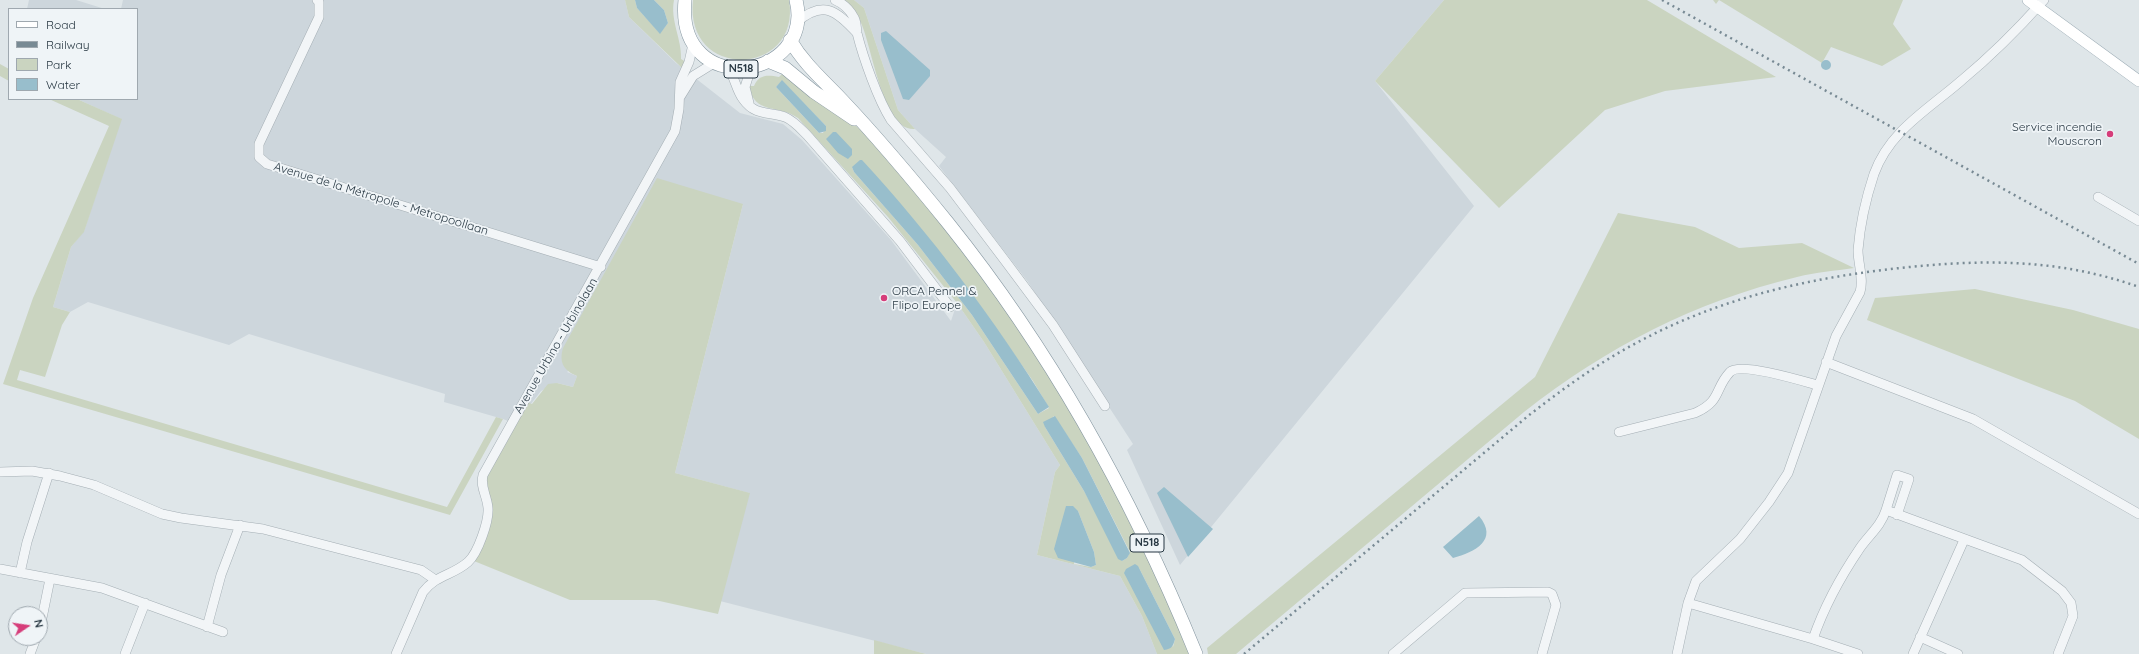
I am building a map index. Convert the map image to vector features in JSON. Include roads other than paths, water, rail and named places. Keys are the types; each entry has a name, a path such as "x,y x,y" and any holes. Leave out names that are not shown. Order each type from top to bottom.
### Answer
{"highway":[{"name":"N518","path":"684,0 683,14 686,30 693,44 702,55 714,63 728,68 751,68 768,61 782,52 790,40 797,22 796,0"},
{"name":"N518","path":"790,40 799,56 914,181 986,272 1049,364 1092,434 1130,506 1196,654"},
{"name":"N518","path":"768,61 785,68 834,107 865,126"}],"main road":[{"path":"2028,0 2041,4 2139,81"}],"street":[{"name":"Avenue de la Métropole - Metropoollaan","path":"317,0 319,2 318,17 258,144 259,157 267,164 601,267"},
{"path":"834,0 840,2 854,16 857,33 884,108 891,120 950,188 1006,262 1053,325 1105,406"},
{"path":"1677,654 1688,603 1696,581 1740,539 1769,502 1788,473 1826,362 1841,326 1860,292 1861,286 1858,254 1860,234 1868,193 1881,159 1903,128 1962,80 2041,4"},
{"path":"797,22 814,10 824,8 840,16 857,33"},
{"name":"Avenue Urbino - Urbinolaan","path":"434,579 455,571 475,554 488,512 482,490 483,475 601,267 675,131 680,98 680,82 689,62 693,44"},
{"name":"Avenue Urbino - Urbinolaan","path":"680,98 693,76 714,63"},
{"path":"728,68 743,100 756,110 767,115 784,117 795,123 807,135 900,241 950,307"},
{"path":"749,105 745,88 751,68"},
{"path":"2098,198 2139,221"},
{"path":"1826,362 1973,419 2139,514"},
{"path":"1619,432 1695,413 1706,408 1713,402 1730,372 1737,369 1776,373 1817,386"},
{"path":"0,472 32,471 49,473 94,485 162,514 180,518 240,525 270,531 421,570 434,579 423,592 396,654"},
{"path":"20,573 27,542 49,473"},
{"path":"1813,639 1822,612 1860,548 1880,523 1886,510 1897,475 1909,479 1897,514"},
{"path":"1886,510 1964,540 2022,560 2065,594 2072,606 2073,616 2058,654"},
{"path":"207,627 222,575 240,525"},
{"path":"1913,654 1964,540"},
{"path":"0,570 102,588 223,632"},
{"path":"44,606 50,579"},
{"path":"1393,654 1458,597 1472,592 1548,592 1552,594 1556,605 1542,654"},
{"path":"125,654 145,603"},
{"path":"1688,603 1813,639 1858,654"},
{"path":"1920,637 1958,654"}],"water":[{"path":"635,0 654,0 664,10 668,23 660,34 637,8"},
{"path":"886,31 930,70 930,76 909,100 903,99 881,40 881,33"},
{"path":"1824,60 1828,60 1830,61 1830,69 1824,70 1821,67 1821,63"},
{"path":"782,80 826,126 826,131 819,133 776,87"},
{"path":"833,132 836,132 852,149 852,155 848,159 838,153 826,139"},
{"path":"862,160 913,218 962,279 1007,342 1049,407 1038,414 972,315 918,245 854,172 852,167"},
{"path":"1055,416 1082,458 1130,553 1127,558 1122,561 1118,559 1084,491 1045,427 1043,422"},
{"path":"1164,487 1213,529 1188,557 1157,493"},
{"path":"1066,506 1073,506 1078,511 1094,552 1096,565 1091,567 1058,558 1054,549"},
{"path":"1479,516 1485,524 1486,532 1482,544 1469,552 1453,558 1443,547"},
{"path":"1135,564 1138,566 1175,639 1173,645 1169,649 1164,650 1124,573 1126,569"}],"railway":[{"path":"1662,0 2139,264"},
{"path":"1244,654 1528,416 1569,385 1627,348 1675,324 1708,310 1777,289 1812,281 1884,270 1949,264 2004,263 2058,267 2112,278 2139,287"}],"place":[{"name":"Service incendie Mouscron","path":"2110,134"},
{"name":"ORCA Pennel & Flipo Europe","path":"884,298"}]}
